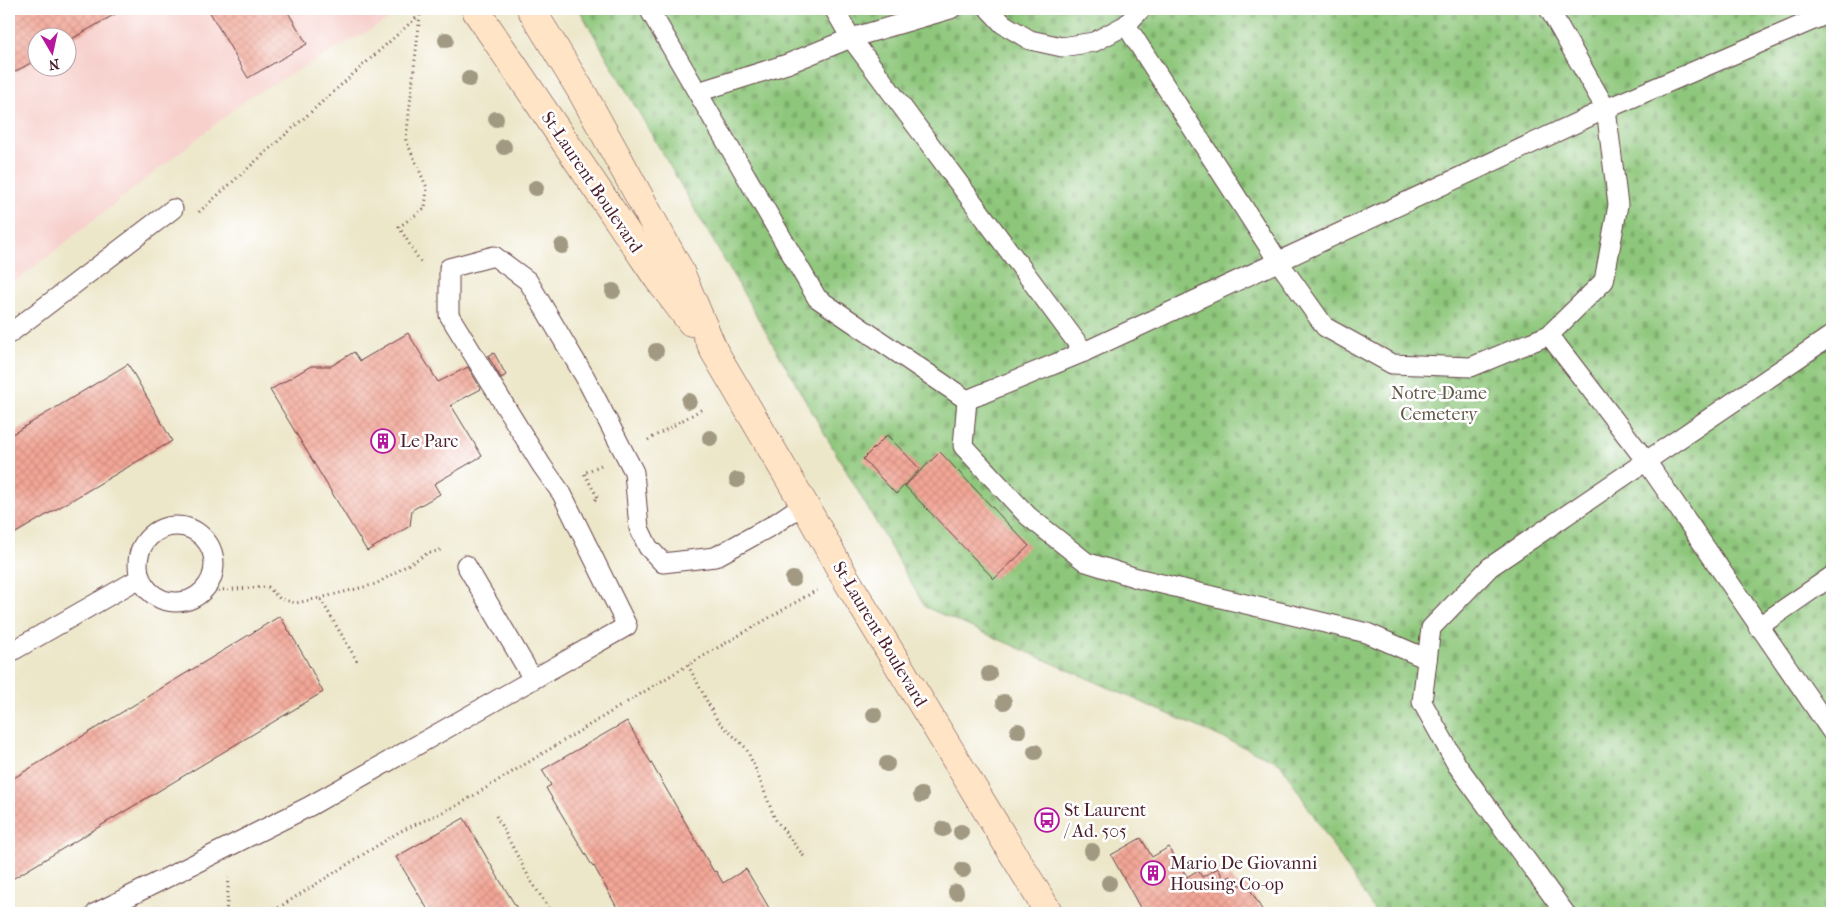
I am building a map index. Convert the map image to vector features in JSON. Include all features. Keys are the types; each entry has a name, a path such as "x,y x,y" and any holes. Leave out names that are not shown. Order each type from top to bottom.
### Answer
{"main road":[{"name":"St-Laurent Boulevard","path":"475,9 658,280 714,351"},
{"name":"St-Laurent Boulevard","path":"532,9 583,94 679,269 714,351 843,574 1050,913"}],"lane":[{"path":"649,9 817,298 967,400"},
{"path":"834,9 851,38 1084,352"},
{"path":"698,92 787,64 851,38 951,9"},
{"path":"989,9 1002,24 1030,40 1062,47 1094,42 1126,25 1141,9"},
{"path":"1126,25 1278,261 1325,327 1392,364 1471,368 1549,335 1604,280 1618,205 1606,109 1549,9"},
{"path":"967,400 1084,352 1606,109 1832,12"},
{"path":"9,334 173,209"},
{"path":"96,913 310,806 627,626 562,494 542,466 449,315 450,268 494,256 528,281 586,377 634,472 639,528 648,548 663,563 714,557 772,525 804,504"},
{"path":"1565,913 1457,765 1422,702 1432,628 1490,567 1832,334"},
{"path":"1549,335 1646,461 1758,627 1832,732"},
{"path":"967,400 963,446 1028,516 1086,562 1138,578 1367,633 1427,659"},
{"path":"183,526 200,534 209,544 214,556 214,569 210,581 203,591 193,599 181,602 168,602 151,593 140,578 137,566 138,553 144,542 153,532 164,527 183,526"},
{"path":"466,565 533,679"},
{"path":"1758,627 1832,576"},
{"path":"9,653 140,578"}],"path":[{"path":"173,209 195,216 426,9"},
{"path":"420,14 406,140 427,188 425,208 399,227 425,271 450,268"},
{"path":"203,591 268,587 280,599 296,603 376,584 426,554 450,548 466,565"},
{"path":"270,913 399,832 458,805 843,574"},
{"path":"320,598 357,661"},
{"path":"688,666 717,720 746,748 775,819 806,860"},
{"path":"496,816 531,880 552,913"},
{"path":"213,854 229,879 226,913"}],"shaded area":[{"path":"9,9 408,9 251,96 9,287"}],"green space":[{"name":"Notre-Dame Cemetery","path":"579,9 1832,9 1832,913 1376,913 1280,763 925,607"}],"building":[{"path":"9,9 124,9 78,35 78,28 28,28 28,65 9,75"},
{"path":"208,9 286,9 307,44 248,78"},
{"name":"Le Parc","path":"408,333 438,382 468,367 481,389 451,405 482,456 434,484 440,494 412,510 410,526 367,551 270,390 311,366 331,366 354,352 360,361"},
{"path":"494,353 506,375 501,378 488,356"},
{"path":"128,364 172,441 9,537 9,436"},
{"path":"887,435 920,469 896,494 863,459"},
{"path":"940,452 1029,546 994,579 905,486"},
{"path":"280,616 323,692 9,881 9,781"},
{"path":"627,721 714,872 716,871 723,883 746,869 772,913 620,913 594,866 546,788 551,785 542,770"},
{"path":"464,818 520,913 430,913 396,857"},
{"name":"Mario De Giovanni Housing Co-op","path":"1141,838 1152,857 1169,847 1187,877 1198,870 1202,877 1218,868 1224,880 1231,876 1235,884 1248,886 1264,913 1143,913 1111,855"}],"place":[{"name":"Le Parc","path":"383,441"},
{"name":"St Laurent / Ad. 505","path":"1047,820"},
{"name":"Mario De Giovanni Housing Co-op","path":"1153,873"}]}
